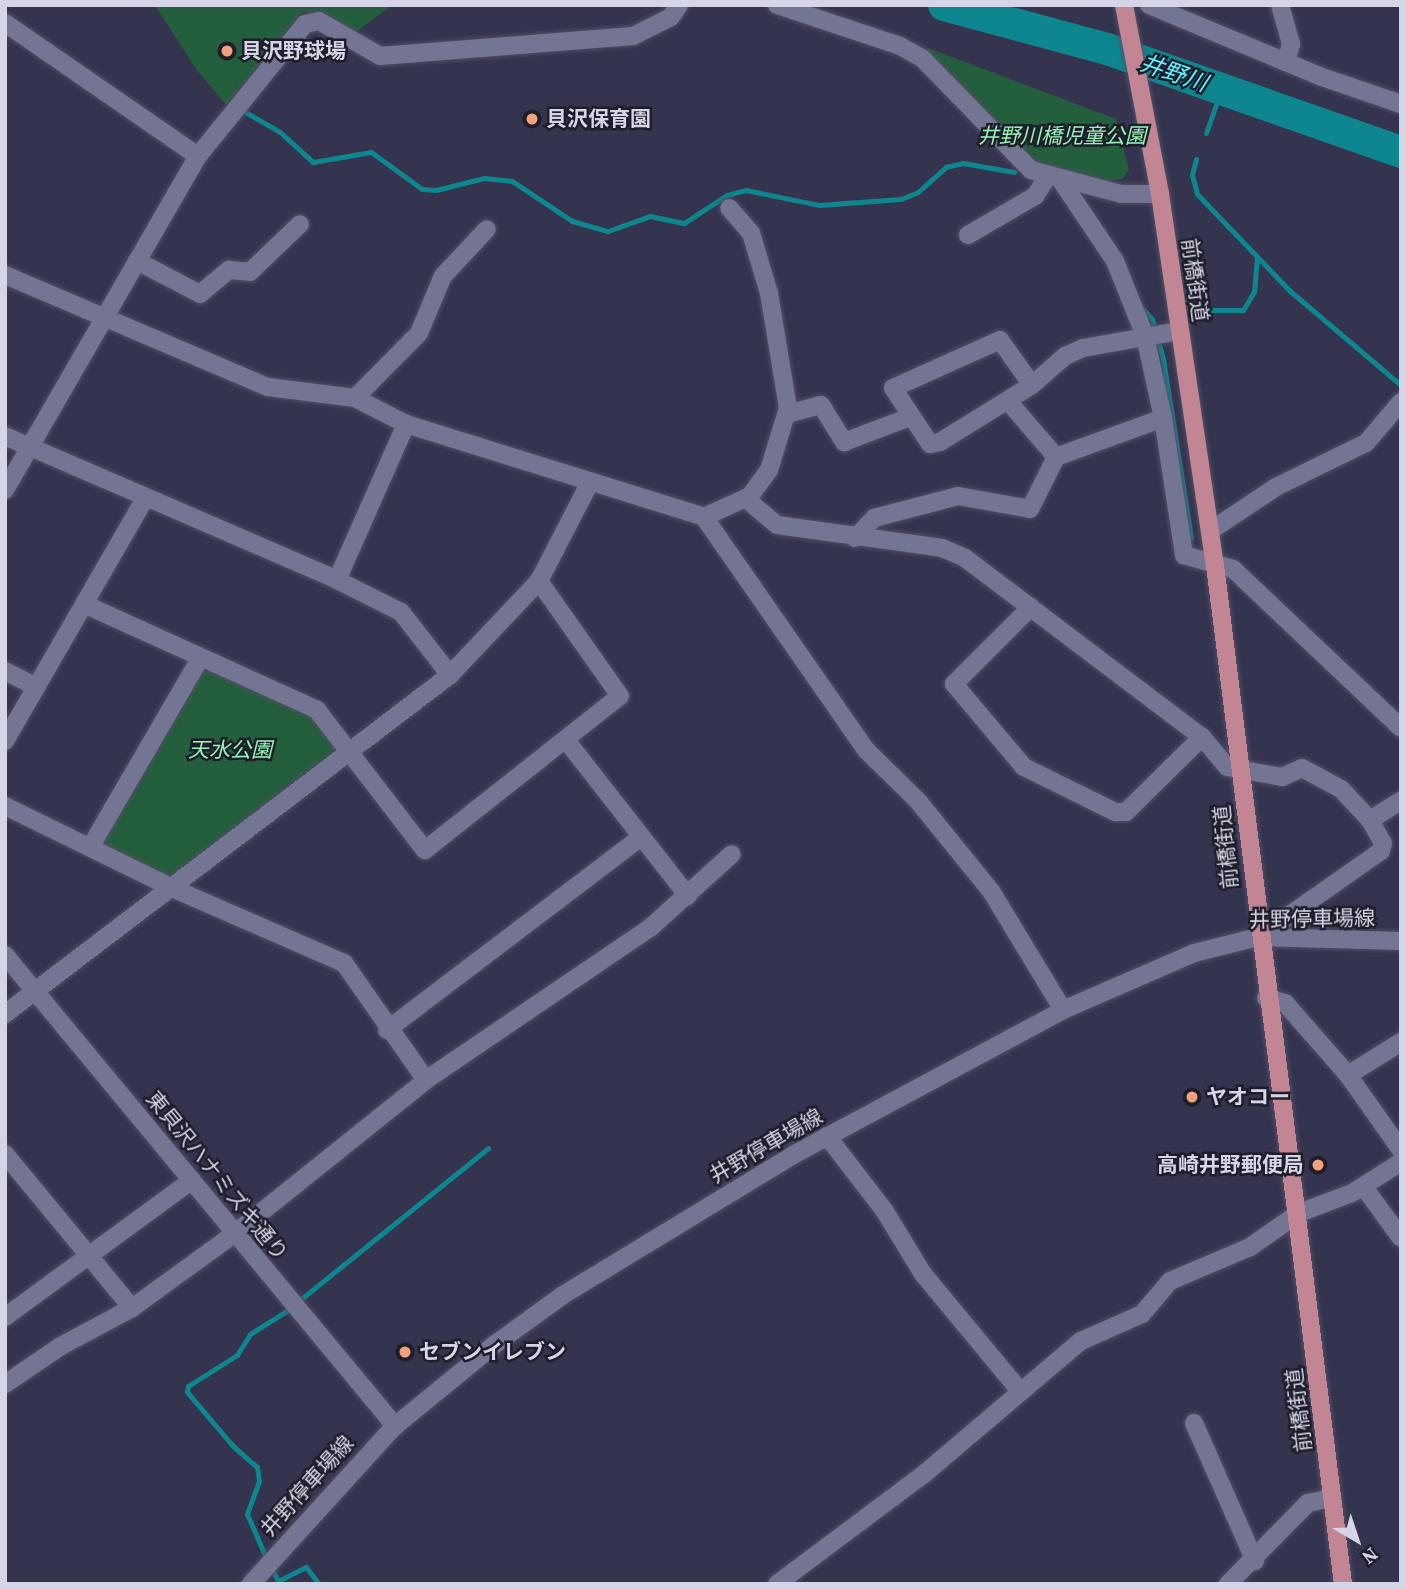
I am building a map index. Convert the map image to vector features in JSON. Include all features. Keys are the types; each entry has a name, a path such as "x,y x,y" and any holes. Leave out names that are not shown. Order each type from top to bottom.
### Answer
{"main road":[{"name":"前橋街道","path":"1125,8 1160,194 1215,565 1241,768 1258,937 1299,1213 1343,1584"}],"street":[{"path":"5,490 198,156 305,24 319,20 380,56 633,36 671,17 679,5"},
{"path":"777,5 900,46 922,58 1012,154 1054,178 1121,194 1160,194"},
{"path":"1149,5 1286,62 1401,104"},
{"path":"1280,5 1291,44 1286,62"},
{"path":"5,23 198,156"},
{"path":"968,235 1035,196 1054,178"},
{"path":"1054,178 1115,261 1145,336 1163,418 1184,555 1233,569 1401,727"},
{"path":"704,517 745,498 769,470 787,414 769,293 751,233 729,208"},
{"path":"137,261 200,294 229,270 250,272 300,225"},
{"path":"355,398 419,333 443,276 487,229"},
{"path":"5,275 105,317 203,363 268,387 355,398 406,424 704,517 866,750 918,801 990,891 1063,1010"},
{"path":"1032,385 1000,340 893,388 930,444 940,442 1007,401 1032,385 1051,366 1083,348 1179,331"},
{"path":"1007,401 1056,457"},
{"path":"1210,531 1276,487 1366,443 1401,402"},
{"path":"787,414 821,405 844,442 910,417"},
{"path":"855,538 874,518 958,496 1030,509 1056,457 1163,418"},
{"path":"337,580 406,424"},
{"path":"5,436 337,580 401,612 450,675"},
{"path":"5,1014 450,675 538,581 590,482"},
{"path":"745,498 777,525 855,538 942,548 965,558 1202,737 1227,767 1282,777 1302,768 1341,789 1370,820 1383,843 1381,850 1258,937"},
{"path":"5,741 145,499"},
{"path":"86,605 200,659 317,709 425,850 620,696 538,581"},
{"path":"1031,607 954,684 1024,767 1115,812 1126,812 1202,737"},
{"path":"91,846 200,659"},
{"path":"5,671 36,687"},
{"path":"566,740 688,896"},
{"path":"1370,820 1401,801"},
{"path":"5,806 170,887 344,962 355,973 387,1030 426,1080"},
{"path":"387,1030 641,837"},
{"path":"5,1384 61,1346 132,1308 234,1234 426,1080 590,972 688,896 732,854"},
{"name":"井野停車場線","path":"251,1584 395,1426 563,1295 827,1136 1063,1010 1195,953 1258,937 1401,940"},
{"name":"東貝沢ハナミズキ通り","path":"5,955 395,1426"},
{"path":"1266,998 1285,1003 1348,1075 1401,1150"},
{"path":"1348,1075 1401,1042"},
{"path":"827,1136 884,1210 923,1274 1021,1392"},
{"path":"6,1157 132,1308"},
{"path":"777,1584 870,1517 1081,1341 1142,1314 1170,1281 1250,1247 1299,1213 1363,1186 1401,1162"},
{"path":"5,1317 191,1180"},
{"path":"1363,1186 1401,1238"},
{"path":"1194,1423 1255,1561"},
{"path":"1228,1584 1255,1561 1308,1503 1332,1498"}],"green space":[{"name":"貝沢野球場","path":"155,5 392,5 356,32 303,11 226,105 196,69"},
{"name":"井野川橋児童公園","path":"928,48 1116,119 1129,170 1122,179 1105,181 1055,171 1027,158 927,53"},
{"name":"天水公園","path":"210,669 315,717 335,746 334,751 171,876 163,876 106,845 105,838 200,673"}],"waterway":[{"name":"井野川","path":"944,5 1107,49 1401,152"},
{"path":"1206,133 1222,88"},
{"path":"245,112 280,132 313,162 371,152 422,189 436,190 484,178 512,181 572,221 608,231 650,216 684,223 727,195 746,190 819,205 901,199 918,192 946,167 963,163 1014,172"},
{"path":"1196,159 1192,175 1197,194 1290,291 1401,385"},
{"path":"1201,310 1243,310 1254,292 1257,258"},
{"path":"1142,308 1152,319 1163,359 1191,538"},
{"path":"267,1560 247,1514 259,1481 257,1467 233,1446 187,1392 188,1386 237,1355 250,1334 285,1312 488,1148"},
{"path":"272,1569 278,1581 306,1567 319,1584"}],"place":[{"name":"貝沢野球場","path":"227,51"},
{"name":"貝沢保育園","path":"532,119"},
{"name":"ヤオコー","path":"1192,1097"},
{"name":"高崎井野郵便局","path":"1318,1165"},
{"name":"セブンイレブン","path":"405,1352"}]}
